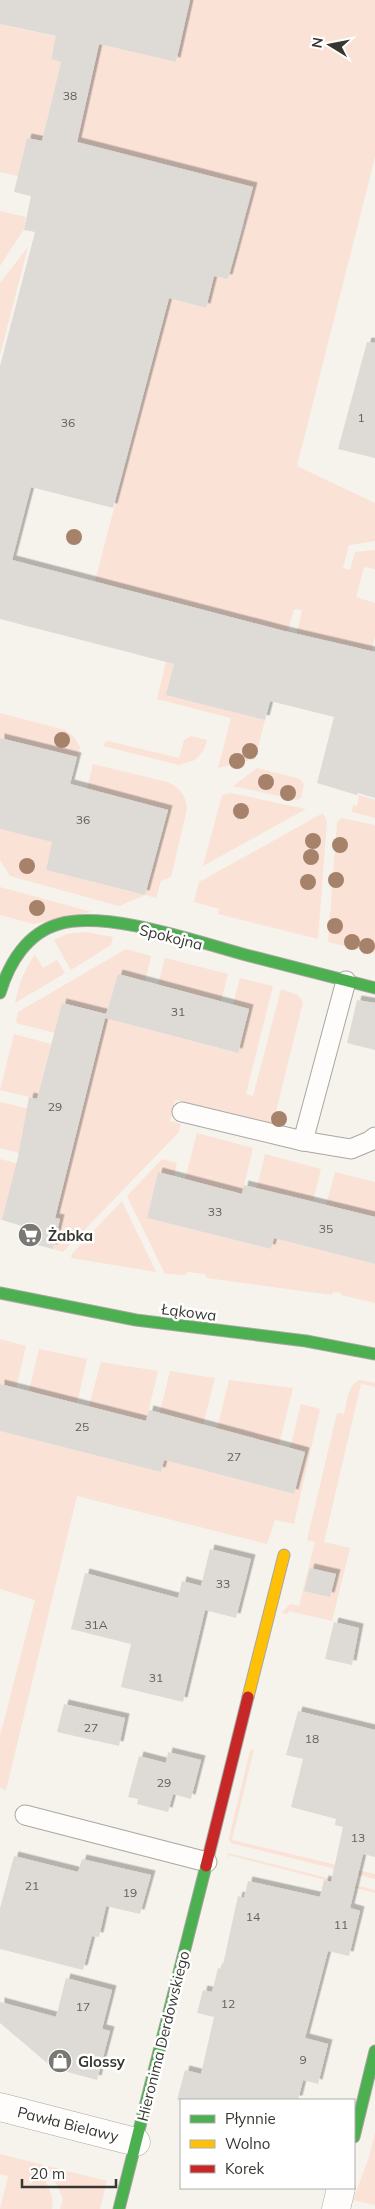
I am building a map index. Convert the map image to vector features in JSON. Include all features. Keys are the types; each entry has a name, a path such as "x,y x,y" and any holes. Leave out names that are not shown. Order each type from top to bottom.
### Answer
{"street":[{"name":"Spokojna","path":"0,993 4,977 14,956 29,941 59,924 75,920 124,925 375,988"},
{"name":"Łąkowa","path":"0,1293 136,1320 306,1341 375,1354"},
{"name":"Hieronima Derdowskiego","path":"119,2209 284,1556"},
{"path":"355,2133 375,2051"},
{"name":"Pawła Bielawy","path":"0,2107 136,2142"},
{"path":"336,2209 341,2189"}],"lane":[{"path":"303,1141 346,980"},
{"path":"182,1112 303,1141 351,1149 375,1137"},
{"path":"25,1815 207,1862"}],"shaded area":[{"path":"190,0 375,0 375,157 297,466 375,503 375,541 349,545 343,568 350,570 355,552 375,550 375,569 364,567 356,597 375,603 375,637 367,667 353,663 357,647 297,633 302,610 294,609 288,631 284,631 95,581 169,298 206,308 214,276 228,279 245,224 77,143 99,44 176,62"},
{"path":"0,24 66,39 53,48 51,59 61,62 42,141 27,138 18,176 0,172"},
{"path":"0,211 26,217 24,229 0,266"},
{"path":"28,247 0,355 0,283"},
{"path":"166,662 174,664 167,695 265,720 255,759 218,768 231,718 157,699"},
{"path":"0,713 65,730 73,736 80,747 77,757 0,738"},
{"path":"191,736 207,740 204,750 195,760 179,765 103,746 108,741 179,758 184,740"},
{"path":"93,764 167,782 179,789 184,796 187,809 171,877 161,881 156,898 145,895 168,810 87,789"},
{"path":"257,768 300,779 304,784 301,798 297,800 233,786"},
{"path":"231,793 306,809 203,866 222,795"},
{"path":"359,795 375,800 375,818 352,812 353,805 357,806"},
{"path":"323,813 327,821 318,939 218,914 219,909 194,902 199,882"},
{"path":"342,818 375,825 375,953 328,942 337,822"},
{"path":"0,829 53,842 46,870 145,895 119,906 10,876 0,860"},
{"path":"0,887 92,912 34,924 0,915"},
{"path":"86,932 113,937 111,945 71,970 54,940 67,934"},
{"path":"126,949 151,956 145,981 118,974 106,1014 62,1003 55,1033 16,1023 18,1012"},
{"path":"35,955 43,968 57,960 65,973 15,1003 22,978"},
{"path":"165,958 228,974 221,1001 158,985"},
{"path":"240,978 273,986 246,1094 253,1096 281,989 298,995 303,1002 275,1116 287,1118 279,1123 272,1123 175,1100 170,1121 181,1124 179,1132 63,1252 53,1249 60,1219 55,1218 105,1018 237,1053 249,1009 233,1004"},
{"path":"14,1034 51,1044 37,1099 0,1090"},
{"path":"0,1102 34,1110 23,1154 0,1148"},
{"path":"197,1133 253,1148 242,1194 185,1179"},
{"path":"265,1154 321,1169 313,1201 286,1194 283,1203 255,1196"},
{"path":"0,1159 20,1164 2,1220 0,1220"},
{"path":"162,1159 177,1163 174,1176 158,1173 147,1218 271,1249 274,1238 375,1264 375,1303 341,1295 341,1293 333,1292 332,1295 207,1278 205,1274 187,1272 185,1275 165,1274 127,1196"},
{"path":"335,1172 375,1182 375,1217 326,1205"},
{"path":"122,1201 156,1272 71,1258 72,1254"},
{"path":"0,1339 26,1346 16,1388 0,1384"},
{"path":"39,1349 87,1359 77,1403 29,1391"},
{"path":"101,1362 158,1371 146,1421 89,1406"},
{"path":"170,1371 215,1378 203,1425 157,1424"},
{"path":"229,1380 293,1388 279,1445 217,1429"},
{"path":"360,1380 375,1383 375,1387 361,1384 324,1542 350,1548 332,1621 289,1611 288,1614 282,1613 290,1604 299,1606 315,1542 307,1540 337,1413 344,1414 350,1389"},
{"path":"301,1404 320,1409 294,1524 275,1520 267,1544 77,1496 6,1790 0,1788 0,1736 35,1600 0,1589 0,1431 161,1472 164,1460 294,1494 290,1448"},
{"path":"254,1749 232,1840 375,1874 375,1879 231,1843 229,1838 250,1751"},
{"path":"228,1853 375,1890 375,1893 229,1855 227,1860"},
{"path":"375,2132 375,2205 353,2200 369,2157"},
{"path":"0,2154 44,2165 44,2176 52,2197 52,2209 0,2209 8,2176 0,2174"},
{"path":"48,2166 107,2181 100,2209 60,2209 63,2199"}],"building":[{"path":"0,0 190,0 176,62 99,44 77,142 253,187 228,279 214,276 206,308 169,298 113,508 31,487 12,560 284,631 375,652 375,798 358,793 357,795 317,783 334,717 270,701 265,720 166,695 174,664 0,619 0,366 35,232 24,230 31,196 14,192 27,138 42,141 61,62 51,59 56,36 0,24"},
{"path":"367,342 375,343 375,458 338,449"},
{"path":"0,738 77,757 70,784 168,810 145,895 46,870 52,842 0,829"},
{"path":"118,974 249,1009 238,1053 105,1018"},
{"path":"357,1000 375,1003 375,1050 347,1043"},
{"path":"62,1003 106,1014 55,1218 60,1219 53,1249 18,1240 22,1226 2,1220 18,1157 29,1097 37,1099"},
{"path":"158,1172 242,1194 244,1185 375,1217 375,1264 274,1238 271,1249 147,1218"},
{"path":"0,1384 146,1421 149,1410 305,1452 294,1494 164,1460 161,1472 0,1431"},
{"path":"210,1549 251,1559 236,1618 205,1610 183,1702 121,1687 131,1644 71,1629 85,1573 178,1598 182,1581 201,1586"},
{"path":"310,1568 336,1574 330,1597 304,1591"},
{"path":"334,1622 359,1628 352,1665 325,1659"},
{"path":"64,1704 125,1718 119,1746 57,1732"},
{"path":"298,1711 375,1730 375,1857 363,1854 350,1908 360,1911 349,1956 328,1951 305,2038 328,2044 318,2084 303,2080 298,2099 177,2100 185,2070 201,2074 214,2017 197,2013 203,1990 212,1992 218,1968 222,1969 238,1896 244,1898 248,1881 320,1897 324,1880 331,1882 343,1827 335,1825 336,1819 291,1807 303,1759 286,1755"},
{"path":"168,1752 201,1760 191,1799 173,1794 168,1812 137,1804 138,1799 128,1797 139,1756 166,1763"},
{"path":"14,1856 78,1872 82,1859 151,1875 140,1914 106,1906 99,1937 92,1936 83,1970 0,1949 0,1908"},
{"path":"66,1978 112,1990 102,2029 110,2031 97,2080 53,2068 0,2023 0,2002 56,2017"}],"traffic: fast":[{"path":"0,993 14,960 29,942 48,928 79,921 102,921 152,929 375,988"},
{"path":"0,1293 136,1320 306,1341 375,1354"},
{"path":"119,2209 206,1866"},
{"path":"355,2133 375,2051"}],"traffic: slow":[{"path":"248,1697 284,1555"}],"traffic: jam":[{"path":"206,1866 248,1697"}],"place":[{"name":"Żabka","path":"30,1235"},
{"name":"Glossy","path":"60,2061"}]}
